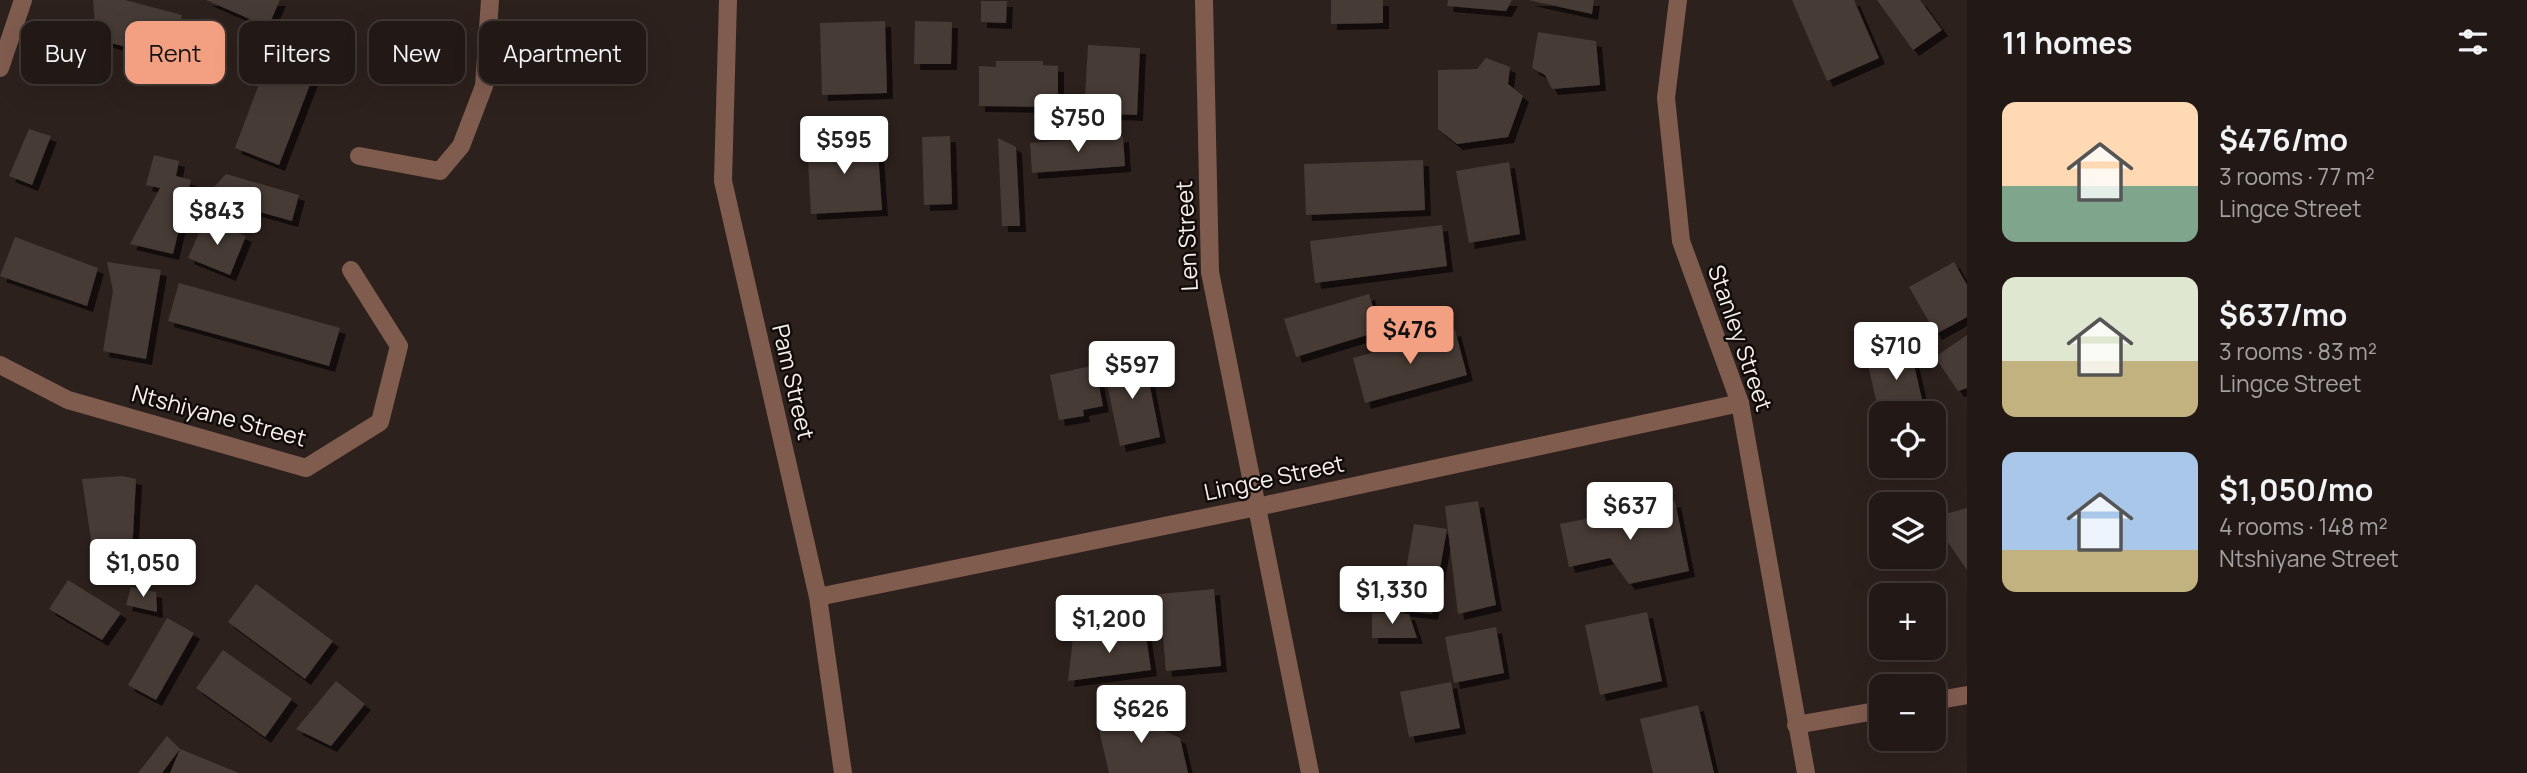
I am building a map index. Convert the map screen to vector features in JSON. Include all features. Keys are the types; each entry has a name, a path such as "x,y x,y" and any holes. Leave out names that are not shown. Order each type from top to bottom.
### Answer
{"street":[{"path":"0,68 23,0"},
{"path":"359,156 440,171 461,146 484,86 489,0"},
{"name":"Pam Street","path":"728,0 723,181 818,597 843,773"},
{"name":"Len Street","path":"1204,0 1210,272 1310,773"},
{"name":"Stanley Street","path":"1678,0 1666,98 1681,241 1740,403 1806,773"},
{"name":"Ntshiyane Street","path":"0,365 68,400 306,468 380,422 399,346 351,270"},
{"name":"Lingce Street","path":"818,597 1257,507 1740,403"},
{"path":"1946,699 1967,695"},
{"path":"1796,725 1869,712"}],"building":[{"path":"93,0 125,0 182,15 180,21 125,21 125,47 111,43 111,21 95,21"},
{"path":"206,0 280,0 271,21 254,21"},
{"path":"1331,0 1383,0 1383,23 1331,24"},
{"path":"1448,0 1512,0 1506,11 1447,6"},
{"path":"1528,0 1594,0 1592,14"},
{"path":"1792,0 1854,0 1879,58 1827,81"},
{"path":"1877,0 1920,0 1942,30 1913,50"},
{"path":"981,1 1007,1 1006,23 981,22"},
{"path":"885,21 887,93 822,95 820,23"},
{"path":"915,21 952,22 951,64 914,64"},
{"path":"1538,32 1596,41 1600,85 1552,89 1545,75 1532,68"},
{"path":"1088,45 1140,48 1137,115 1092,113 1085,97"},
{"path":"1486,58 1510,67 1508,84 1523,96 1508,137 1457,144 1438,129 1438,70 1477,69"},
{"path":"996,61 1043,61 1043,65 1058,66 1058,107 979,106 979,66 996,67"},
{"path":"259,84 310,84 279,165 235,148"},
{"path":"29,129 51,136 32,185 9,176"},
{"path":"950,136 952,204 924,205 922,137"},
{"path":"1123,136 1125,166 1032,173 1030,143"},
{"path":"877,137 882,210 811,214 807,141"},
{"path":"998,138 1016,147 1020,226 1002,226"},
{"path":"154,155 179,161 176,176 191,180 173,254 130,244 160,188 146,185"},
{"path":"1423,160 1425,210 1306,215 1304,164"},
{"path":"1509,162 1520,234 1469,243 1456,171"},
{"path":"226,174 299,195 292,221 205,197"},
{"path":"205,219 246,236 230,275 188,258"},
{"path":"1442,225 1447,266 1315,283 1310,241"},
{"path":"15,237 98,268 87,306 0,276"},
{"path":"107,262 161,270 146,359 103,351 113,291"},
{"path":"1954,262 1967,285 1967,317 1936,334 1909,287"},
{"path":"179,283 340,328 329,366 168,321"},
{"path":"1369,294 1380,331 1296,357 1284,319"},
{"path":"1455,330 1467,375 1365,403 1353,358"},
{"path":"1967,335 1967,388 1958,391 1935,357"},
{"path":"1910,347 1922,401 1876,401 1866,356"},
{"path":"1144,356 1160,437 1120,446 1103,365"},
{"path":"1095,365 1103,406 1083,410 1084,416 1059,420 1050,375"},
{"path":"122,476 136,479 132,554 94,560 82,479"},
{"path":"1478,501 1496,605 1458,614 1445,506"},
{"path":"1675,501 1689,571 1629,584 1610,558 1569,567 1560,524"},
{"path":"1967,508 1967,570 1946,539 1946,514"},
{"path":"1414,524 1447,529 1432,614 1399,610"},
{"path":"68,580 121,613 102,640 49,609"},
{"path":"256,584 333,641 305,679 228,622"},
{"path":"131,587 156,592 157,612 126,605"},
{"path":"1214,589 1221,666 1166,671 1159,594"},
{"path":"1647,612 1662,681 1600,695 1585,625"},
{"path":"1372,613 1409,614 1417,638 1372,638"},
{"path":"167,618 194,633 156,700 128,685"},
{"path":"1496,627 1504,673 1454,683 1445,637"},
{"path":"1145,629 1151,670 1068,681 1073,638"},
{"path":"223,650 292,699 265,737 196,688"},
{"path":"336,681 365,704 331,746 296,729"},
{"path":"1451,682 1460,728 1409,737 1400,692"},
{"path":"1698,705 1714,773 1653,773 1640,719"},
{"path":"1157,707 1163,730 1180,738 1188,773 1109,773 1097,721"},
{"path":"167,736 180,749 162,773 138,773"},
{"path":"180,749 239,773 170,773"}]}
